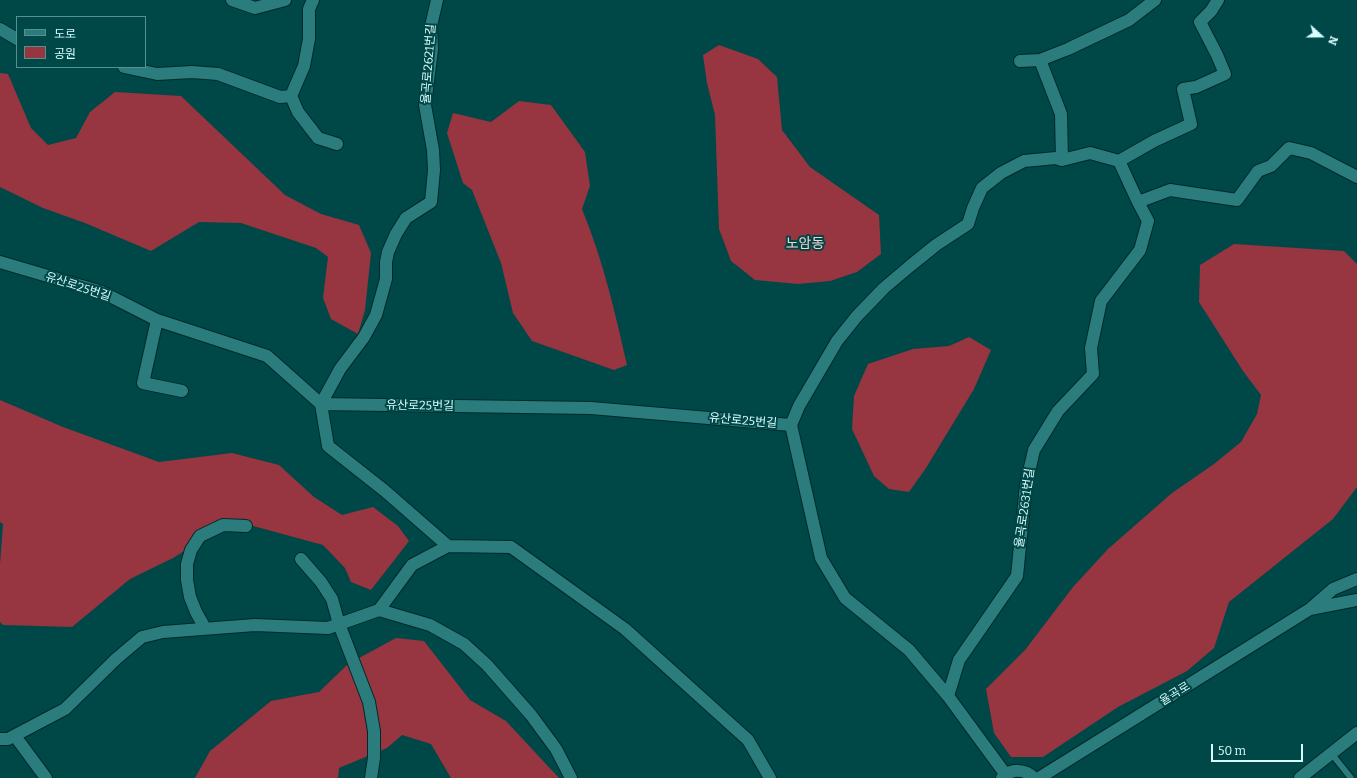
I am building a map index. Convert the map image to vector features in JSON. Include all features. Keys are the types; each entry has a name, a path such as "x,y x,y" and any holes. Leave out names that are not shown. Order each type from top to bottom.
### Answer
{"street":[{"path":"232,0 255,8 285,0"},
{"path":"313,0 309,9 309,39 304,66 291,96 298,112 318,138 337,144"},
{"name":"율곡로2621번길","path":"320,404 340,369 364,337 376,315 386,279 386,262 388,252 396,234 406,218 431,202 434,170 425,105 432,49 431,26 437,0"},
{"path":"1020,61 1040,60 1068,49 1129,20 1155,0"},
{"path":"1040,60 1061,114 1062,160 1090,153 1119,161 1154,141 1191,124 1183,89 1196,87 1225,74 1200,22 1211,11 1218,0"},
{"path":"0,29 16,38"},
{"path":"129,68 157,74 192,72 218,74 280,97 291,96"},
{"path":"1138,202 1170,190 1237,200 1258,172 1271,166 1289,148 1311,153 1357,177"},
{"name":"유산로25번길","path":"0,262 102,292 157,320 267,356 320,404 591,408 791,425 799,406 837,341 857,316 884,288 936,244 968,224 982,188 1002,173 1024,162 1056,158 1062,160"},
{"name":"율곡로2631번길","path":"948,696 959,660 1017,576 1026,485 1034,451 1058,411 1093,374 1091,348 1101,301 1140,250 1148,221 1119,161"},
{"path":"157,320 143,383 182,391"},
{"path":"320,404 328,446 385,491 448,546"},
{"path":"791,425 821,558 845,598 909,650 948,696 1004,776 1010,772 1018,770 1025,771 1034,778"},
{"path":"206,628 196,612 190,597 187,580 187,564 191,550 200,536 223,525 246,526"},
{"path":"0,739 8,739 15,736 65,709 116,659 142,637 163,632 255,625 328,628 379,610 412,565 448,546 511,547 625,629 748,740 770,778"},
{"path":"301,559 321,582 332,599 339,624 369,702 374,731 374,758 371,778"},
{"path":"1310,609 1333,590 1357,579"},
{"path":"1310,609 1357,600"},
{"name":"율곡로","path":"1039,778 1310,609"},
{"path":"379,610 430,625 464,644 487,665 531,715 556,749 571,778"},
{"path":"1300,778 1357,733"},
{"path":"15,736 46,778"}],"lane":[{"path":"1331,753 1351,778"}],"green space":[{"path":"719,45 758,59 777,77 782,130 810,167 879,215 881,254 857,272 830,281 798,284 755,280 731,261 719,229 715,115 707,83 703,55"},
{"path":"0,73 8,74 31,128 48,145 76,138 90,112 115,92 181,96 285,195 321,214 359,225 371,253 365,310 358,334 331,319 323,298 328,257 316,248 241,223 199,222 151,251 85,223 43,208 0,187"},
{"path":"519,101 551,105 585,152 590,186 582,209 602,267 627,365 614,370 532,341 513,313 501,263 472,190 463,183 447,133 453,113 491,122"},
{"path":"1234,244 1344,251 1357,264 1357,487 1333,519 1229,602 1214,648 1187,671 1118,707 1043,757 1011,757 994,733 986,689 1025,650 1073,587 1108,549 1172,493 1214,464 1241,442 1257,414 1261,395 1243,371 1199,302 1200,265"},
{"path":"969,337 991,350 974,389 926,468 909,492 889,489 874,476 852,429 854,396 868,364 913,349 949,346"},
{"path":"0,400 63,427 159,462 232,453 279,465 314,497 342,515 373,507 398,526 409,541 371,590 351,582 345,568 323,545 246,524 218,530 173,558 130,579 72,627 3,625 0,622 0,564 3,524 0,522"},
{"path":"396,638 424,641 470,700 506,721 559,778 451,778 431,744 402,735 387,748 339,768 338,778 195,778 210,751 271,701 319,692 348,664"}],"district":[{"name":"노암동","path":"805,244"}]}
